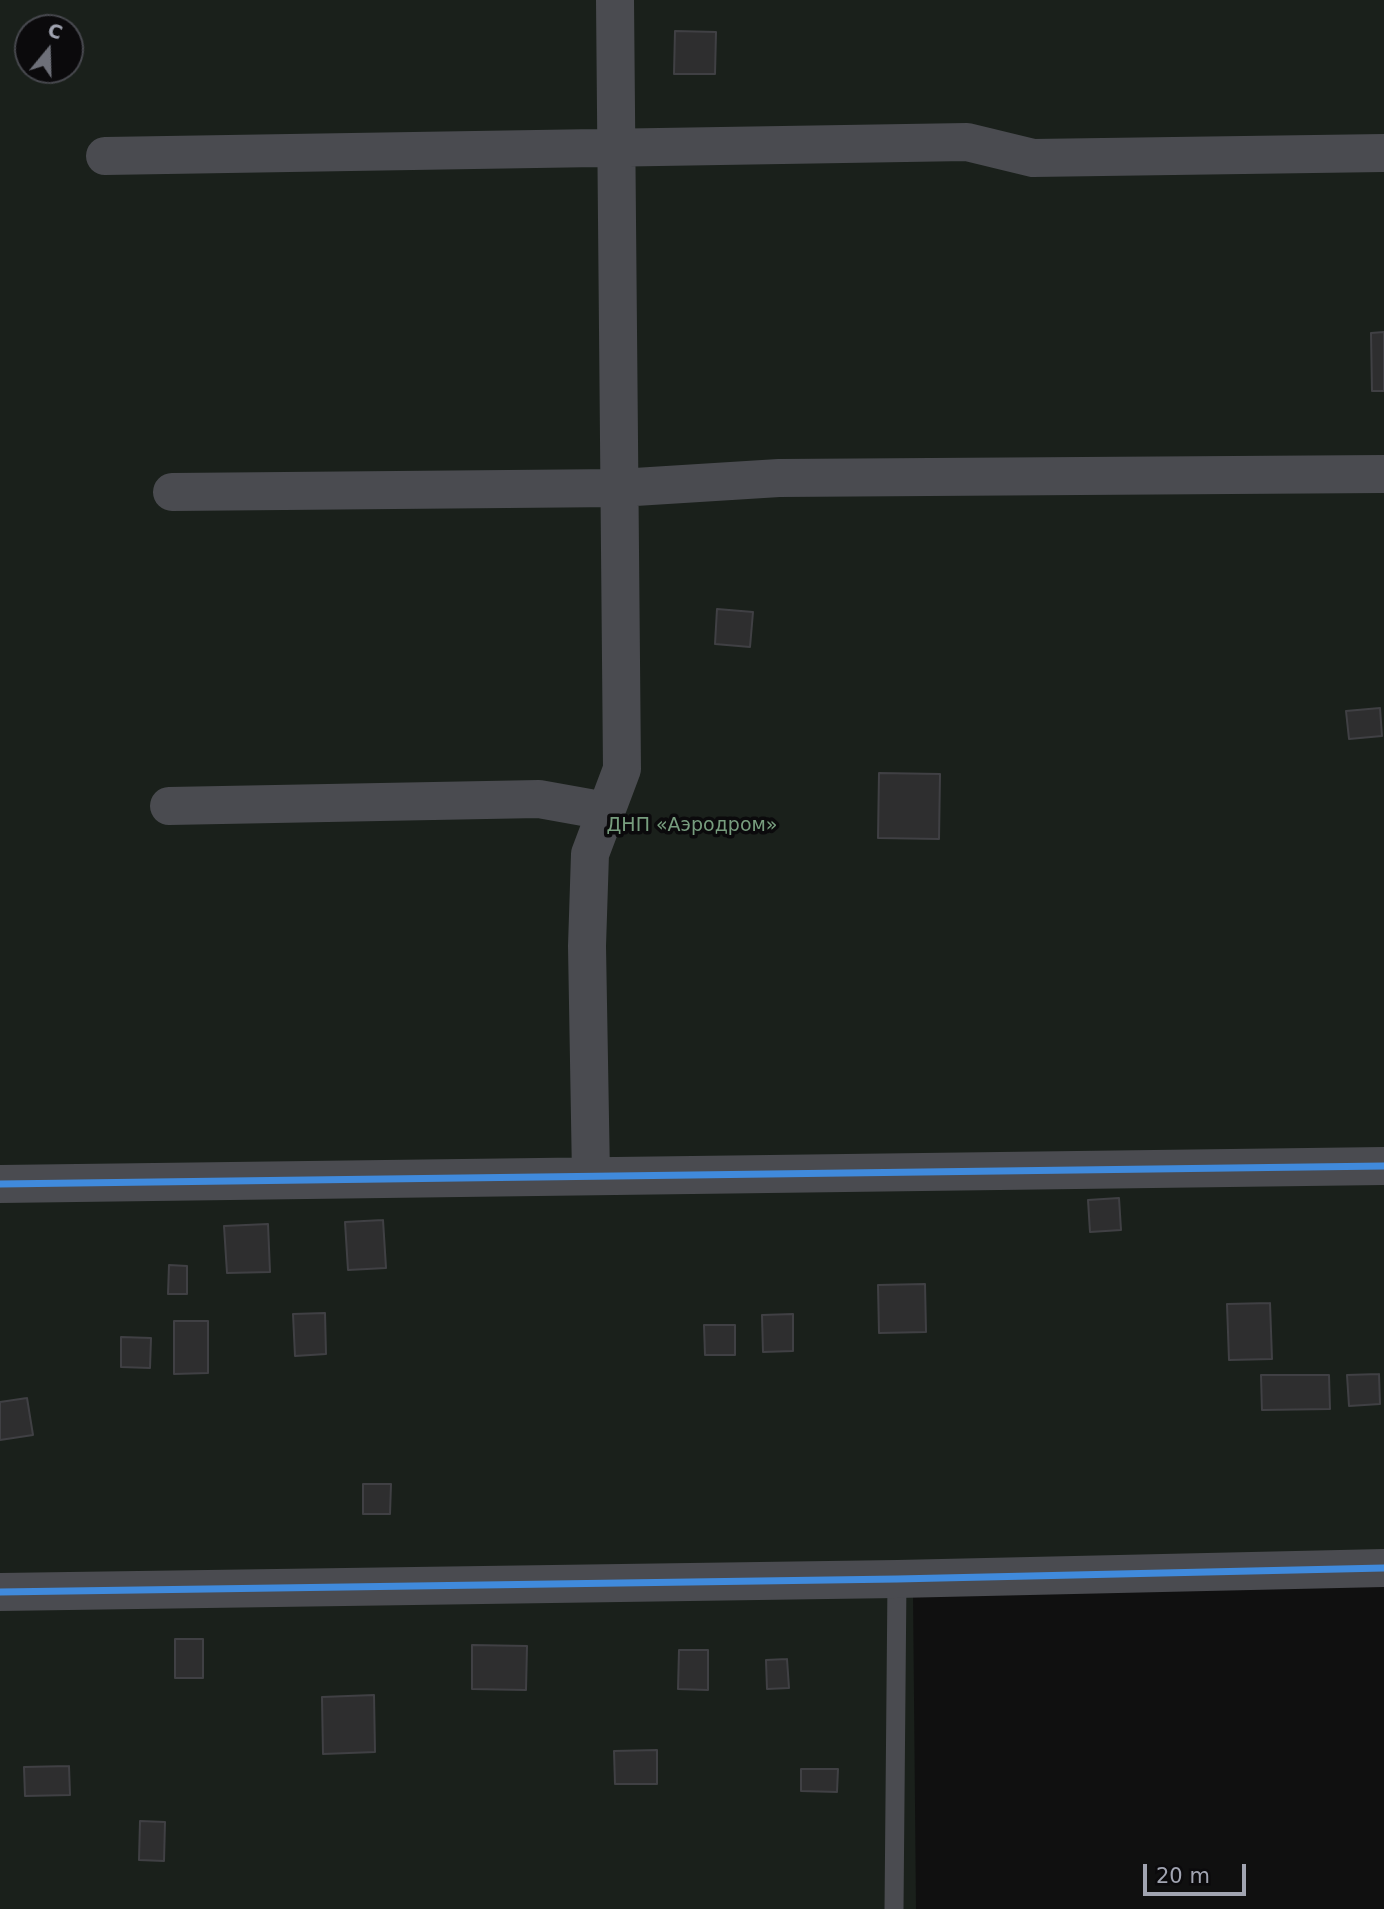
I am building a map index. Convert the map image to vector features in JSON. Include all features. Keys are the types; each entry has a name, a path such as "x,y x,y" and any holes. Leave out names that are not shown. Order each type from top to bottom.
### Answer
{"street":[{"path":"591,1176 587,946 590,854 622,769 615,0"},
{"path":"105,156 967,142 1033,158 1384,153"},
{"path":"172,492 620,488 779,478 1384,474"},
{"path":"169,806 539,799 606,811"},
{"path":"0,1184 1384,1166"},
{"path":"0,1592 897,1579 1384,1568"}],"lane":[{"path":"894,1909 897,1579"}],"green space":[{"name":"ДНП «Аэродром»","path":"0,0 1384,0 1384,1581 913,1592 916,1909 0,1909"}],"building":[{"path":"675,31 716,32 715,74 674,74"},
{"path":"1384,332 1384,391 1372,391 1371,333"},
{"path":"717,609 753,612 750,647 715,644"},
{"path":"1380,708 1382,736 1349,739 1346,711"},
{"path":"879,773 940,774 939,839 878,838"},
{"path":"1119,1198 1121,1230 1090,1232 1088,1200"},
{"path":"383,1220 386,1268 348,1270 345,1222"},
{"path":"268,1224 270,1272 227,1273 224,1226"},
{"path":"169,1265 187,1266 187,1294 168,1294"},
{"path":"925,1284 926,1332 879,1333 878,1285"},
{"path":"1270,1303 1272,1359 1229,1360 1227,1304"},
{"path":"325,1313 326,1354 295,1356 293,1314"},
{"path":"793,1314 793,1351 763,1352 762,1315"},
{"path":"174,1321 208,1321 208,1373 174,1374"},
{"path":"704,1325 735,1325 735,1355 705,1355"},
{"path":"121,1337 151,1338 150,1368 121,1367"},
{"path":"1379,1374 1380,1404 1349,1406 1347,1375"},
{"path":"1261,1375 1329,1375 1330,1409 1262,1410"},
{"path":"27,1398 33,1435 0,1440 0,1402"},
{"path":"363,1484 391,1484 390,1514 363,1514"},
{"path":"175,1639 203,1639 203,1678 175,1678"},
{"path":"472,1645 527,1646 526,1690 472,1689"},
{"path":"679,1650 708,1650 708,1690 678,1689"},
{"path":"787,1659 789,1688 767,1689 766,1660"},
{"path":"374,1695 375,1752 323,1754 322,1697"},
{"path":"657,1750 657,1784 615,1784 614,1751"},
{"path":"69,1766 70,1795 25,1796 24,1767"},
{"path":"801,1769 838,1769 837,1792 801,1791"},
{"path":"140,1821 165,1822 164,1861 139,1860"}],"cycle path":[{"path":"0,1184 1384,1166"},
{"path":"0,1592 897,1579 1384,1568"}]}
